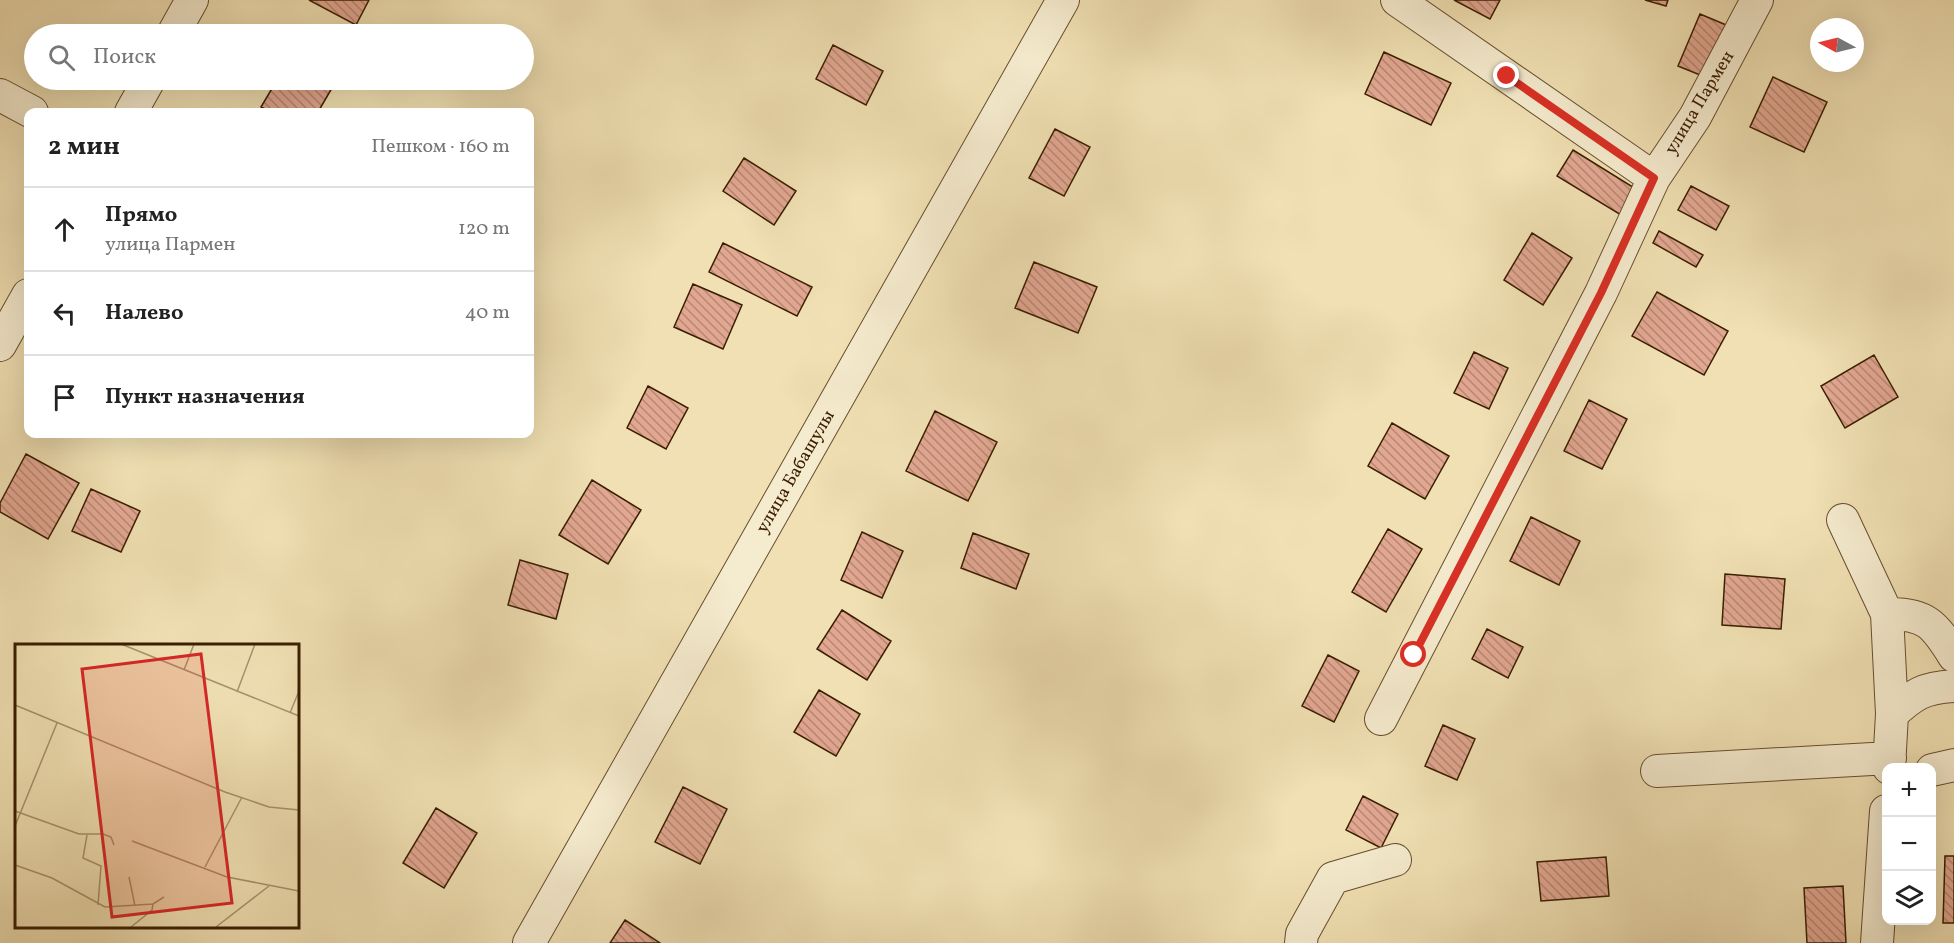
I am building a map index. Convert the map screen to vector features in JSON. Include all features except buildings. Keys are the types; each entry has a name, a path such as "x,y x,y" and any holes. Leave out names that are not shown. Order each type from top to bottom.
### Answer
{"street":[{"path":"179,24 192,0"},
{"name":"улица Бабашулы","path":"529,943 1063,0"},
{"path":"1397,0 1654,178"},
{"name":"улица Пармен","path":"1381,719 1601,293 1654,178 1695,117 1757,0"},
{"path":"133,108 143,90"},
{"path":"0,95 24,108"},
{"path":"0,345 24,302"},
{"path":"1843,519 1887,614 1892,714 1889,763"},
{"path":"1887,614 1908,615 1927,622 1937,629 1954,656"},
{"path":"1892,714 1913,694 1954,686"},
{"path":"1657,771 1882,763"},
{"path":"1936,769 1954,765"},
{"path":"1876,943 1886,817"},
{"path":"1301,943 1302,934 1333,878 1395,860"}],"route":[{"path":"1414,655 1601,293 1654,178 1507,76"}]}
